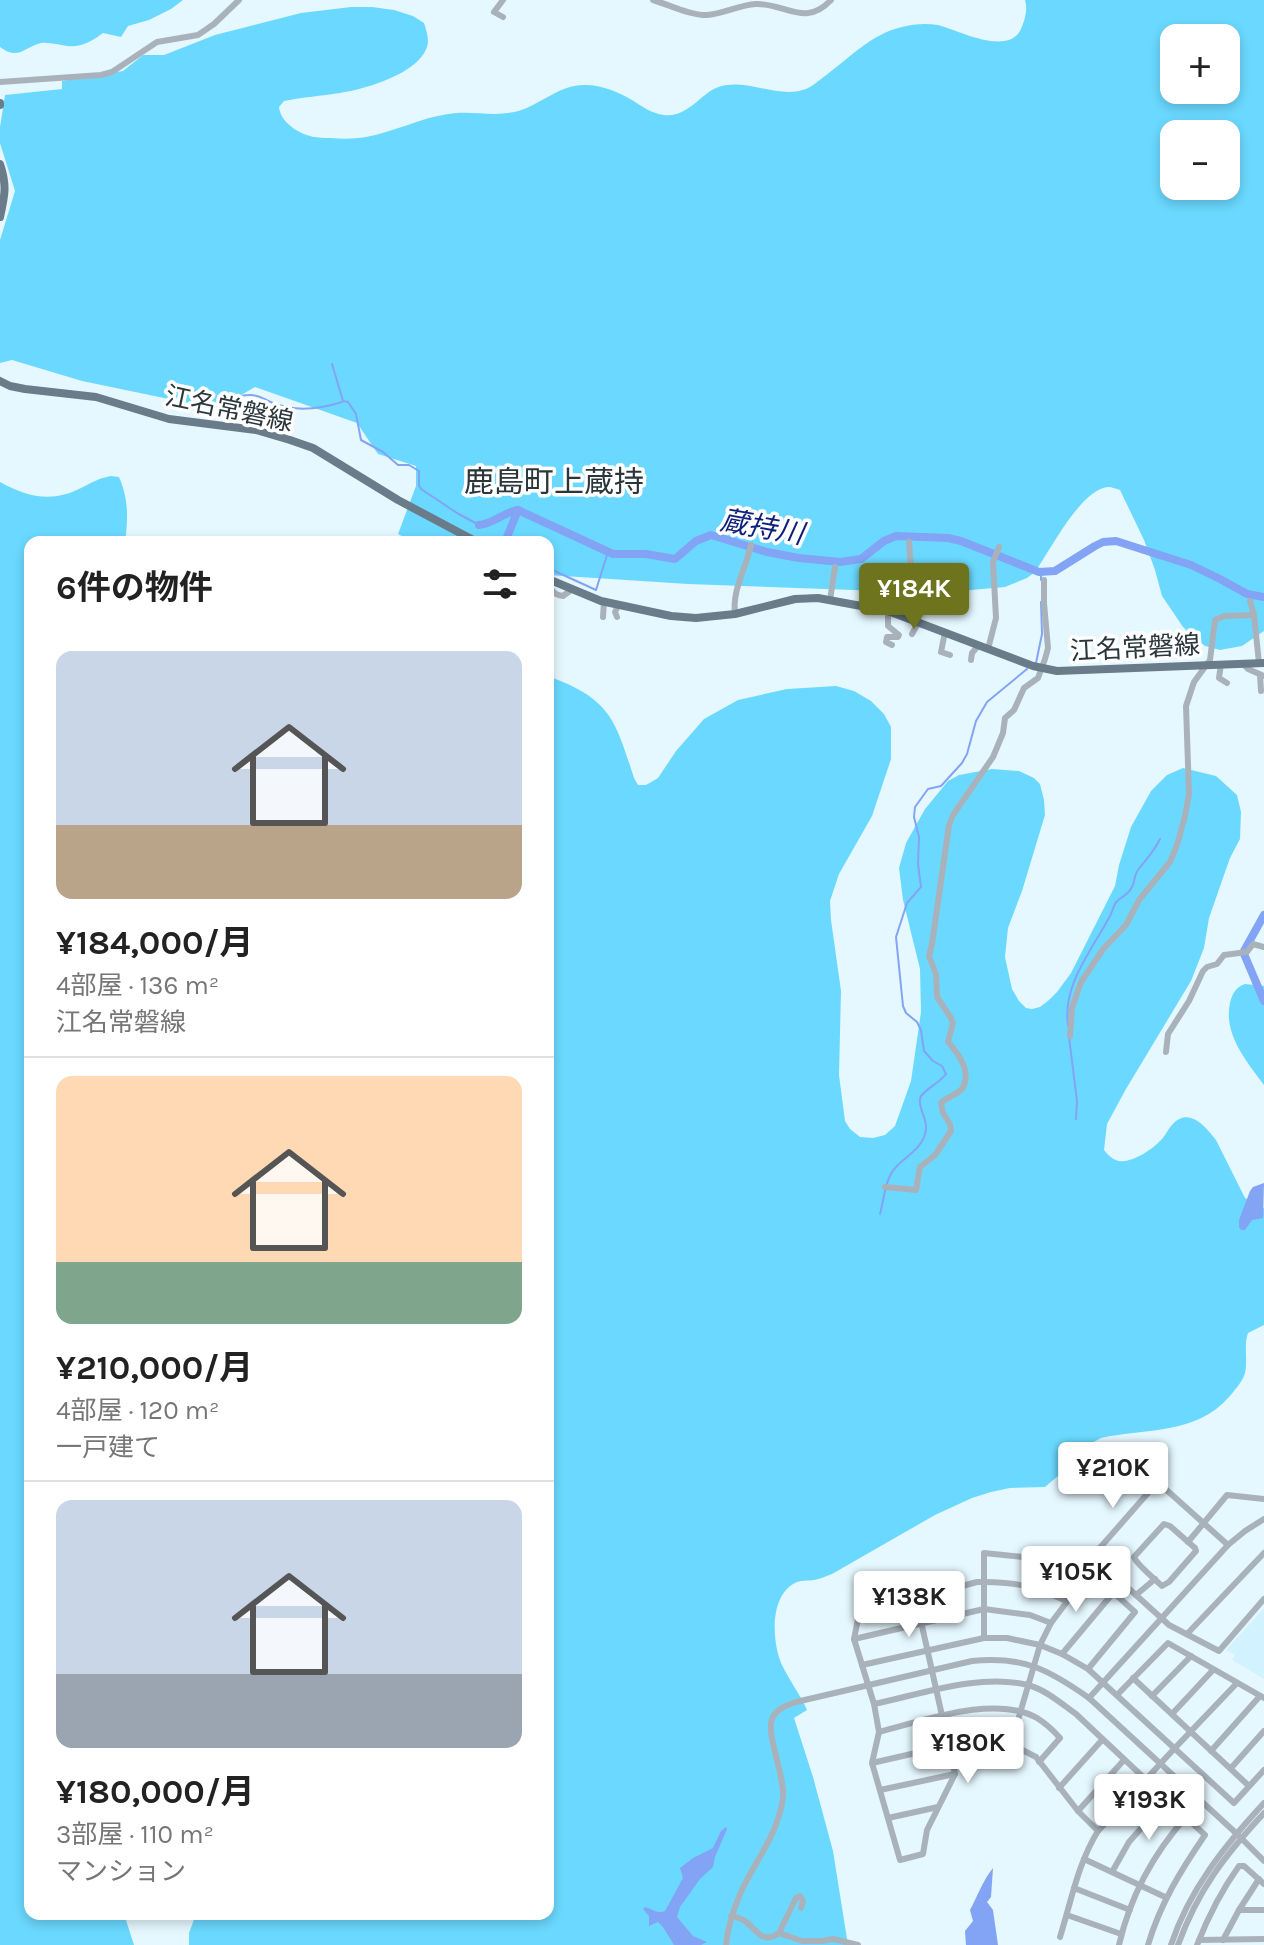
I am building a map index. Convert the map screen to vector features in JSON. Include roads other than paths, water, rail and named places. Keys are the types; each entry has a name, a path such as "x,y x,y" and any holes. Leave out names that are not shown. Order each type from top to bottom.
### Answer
{"main road":[{"path":"0,164 6,190 0,217"},
{"name":"江名常磐線","path":"0,381 25,389 96,397 169,419 256,430 290,440 313,448 398,500 466,536"},
{"name":"江名常磐線","path":"554,582 618,606 696,618 735,614 795,599 830,600 888,611 1035,666 1057,671 1262,663"}],"street":[{"path":"0,82 112,72 157,42 198,35 239,0"},
{"path":"503,0 494,12 503,17"},
{"path":"653,0 705,15 762,4 796,13 810,13 817,12 831,0"},
{"path":"715,13 718,24"},
{"path":"907,618 913,596 909,542"},
{"path":"735,614 737,588 751,545"},
{"path":"971,660 972,653 983,647 996,618 993,562 999,547"},
{"path":"830,600 835,567"},
{"path":"885,1187 916,1190 920,1167 935,1155 951,1131 941,1103 961,1090 965,1080 961,1057 948,1042 953,1023 937,997 936,974 929,956 950,820 993,757 1003,733 1005,718 1014,710 1024,688 1038,678 1035,666 1048,648 1044,580"},
{"path":"1250,601 1262,663"},
{"path":"603,617 604,602"},
{"path":"617,617 615,612 618,606"},
{"path":"888,611 888,626 899,635 887,637 886,642 892,645"},
{"path":"1070,1036 1072,1008 1081,982 1108,943 1126,925 1135,905 1170,862 1177,845 1188,801 1186,706 1194,682 1210,660 1215,620 1224,616 1254,615"},
{"path":"912,634 918,623"},
{"path":"945,632 941,652 950,655"},
{"path":"1242,663 1262,675 1261,691"},
{"path":"1221,664 1219,678 1227,683"},
{"path":"1166,1052 1168,1034 1203,971 1217,964 1224,955 1247,952 1253,944 1264,947"},
{"path":"1228,1545 1161,1485 1155,1485 1091,1558 1169,1625 1219,1651 1264,1599"},
{"path":"1188,1542 1227,1495 1264,1499"},
{"path":"1089,1698 1228,1545 1264,1519"},
{"path":"1167,1524 1188,1542 1195,1548 1195,1554 1166,1585 1162,1586 1137,1564 1134,1557 1160,1526 1167,1524"},
{"path":"984,1638 984,1553 1081,1563 1135,1612 1088,1669"},
{"path":"1187,1634 1264,1553"},
{"path":"1011,1744 1040,1645 1051,1623 1090,1571"},
{"path":"1136,1595 1155,1579"},
{"path":"916,1599 955,1774 927,1830 923,1854 900,1860 872,1763 879,1732 874,1704 854,1639 859,1614 977,1582 1036,1587 1066,1601"},
{"path":"1062,1654 1113,1593"},
{"path":"854,1639 984,1609 1030,1615 1051,1623"},
{"path":"862,1665 984,1638 1007,1638 1040,1645 1088,1669 1234,1803 1264,1770"},
{"path":"1117,1695 1168,1643 1262,1697 1211,1751"},
{"path":"1152,1696 1191,1656"},
{"path":"726,1945 731,1916 780,1813 783,1783 771,1731 772,1718 781,1708 796,1702 972,1661 1010,1660 1064,1680 1089,1698 1264,1861"},
{"path":"1172,1714 1213,1670"},
{"path":"1133,1678 1249,1786"},
{"path":"874,1704 978,1682 1000,1682 1028,1686 1076,1714 1205,1835 1165,1897 1148,1945"},
{"path":"1060,1937 1088,1846 1098,1831 1237,1683"},
{"path":"879,1732 942,1717 1003,1708 1035,1716 1060,1738 1039,1762"},
{"path":"1231,1768 1264,1731"},
{"path":"872,1763 977,1739 994,1739 1011,1744 1039,1762 1098,1831"},
{"path":"1059,1788 1102,1740"},
{"path":"1078,1811 1124,1760"},
{"path":"880,1790 955,1774"},
{"path":"1112,1872 1129,1842 1167,1799"},
{"path":"1171,1945 1207,1872 1264,1803"},
{"path":"888,1818 938,1807"},
{"path":"1178,1945 1211,1876 1239,1836 1264,1813"},
{"path":"1119,1945 1140,1886 1159,1851 1186,1817"},
{"path":"1256,1854 1264,1846"},
{"path":"1084,1859 1165,1897"},
{"path":"1223,1940 1239,1910 1262,1882 1244,1866 1239,1866 1225,1885 1198,1942 1264,1939"},
{"path":"1074,1888 1130,1910"},
{"path":"731,1916 745,1921 763,1939 771,1940 779,1933 796,1898 800,1896 803,1898 801,1908"},
{"path":"1239,1910 1264,1910"},
{"path":"1067,1915 1121,1934"},
{"path":"779,1933 802,1941 833,1939 858,1945"}],"waterway":[{"path":"332,364 343,401 348,402 356,414 361,440 398,465 409,465 419,471 421,489 479,525"},
{"path":"214,408 249,395 281,406 299,408 342,402"},
{"name":"蔵持川","path":"479,525 518,510 613,554 646,554 675,559 696,541 711,535 767,552 840,562 861,559 884,541 896,536 948,538 1039,572 1055,571 1103,542 1116,541 1191,565 1247,594 1264,597"},
{"path":"507,536 518,510"},
{"path":"554,571 596,590 608,552"},
{"path":"1041,572 1041,580"},
{"path":"1036,663 1042,634 1041,602"},
{"path":"880,1214 892,1172 917,1148 925,1134 921,1096 946,1074 942,1066 924,1051 921,1030 903,1006 896,937 907,903 921,887 915,807 928,789 941,786 962,763 976,721 987,702 1027,669"},
{"path":"1068,1026 1070,996 1080,968 1115,904 1130,890 1137,872 1160,839"},
{"path":"1244,951 1264,915"},
{"path":"1244,954 1264,1001"},
{"path":"1069,1037 1077,1101 1076,1119"}],"district":[{"name":"鹿島町上蔵持","path":"554,482"}]}
